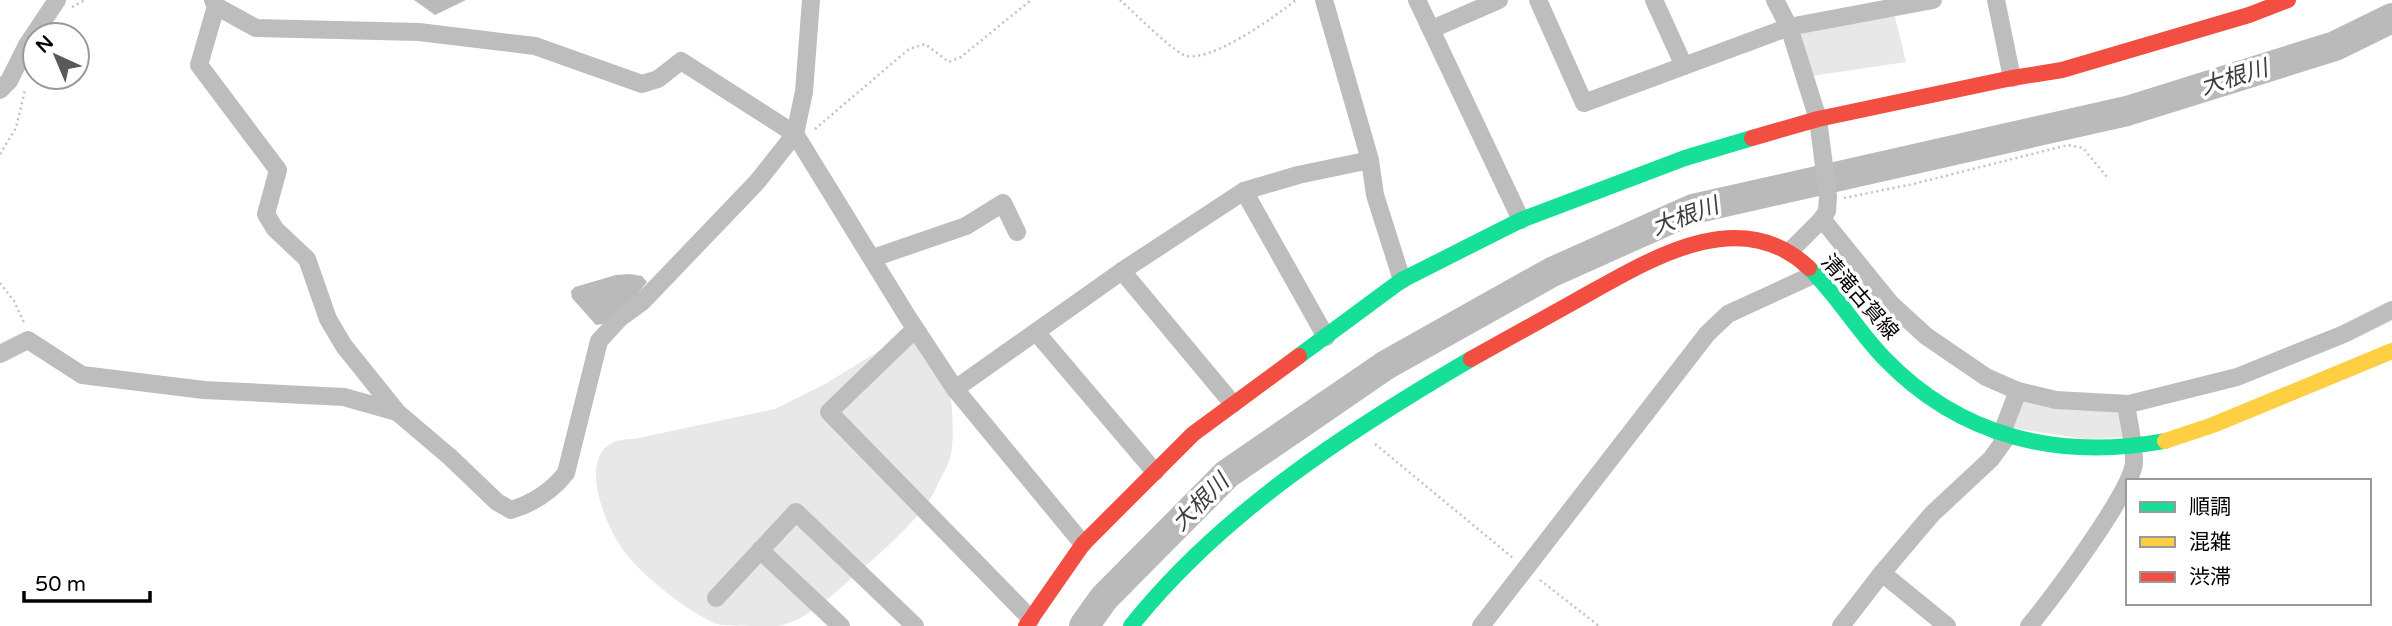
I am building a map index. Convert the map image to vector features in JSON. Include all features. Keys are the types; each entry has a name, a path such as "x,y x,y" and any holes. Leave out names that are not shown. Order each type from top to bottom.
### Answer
{"main road":[{"path":"1029,622 1083,544 1193,434 1402,280 1521,220 1685,158 1819,123 2012,78 2062,70 2244,8 2288,0"},
{"name":"清滝古賀線","path":"1131,626 1163,586 1198,552 1296,472 1356,429 1540,320 1641,266 1705,241 1727,238 1770,243 1789,252 1815,274 1886,359 1919,388 1960,415 2004,436 2047,446 2087,449 2167,440 2229,419 2392,351"}],"street":[{"path":"0,90 9,81 27,45 57,0"},
{"path":"811,0 804,92 795,134 757,182 642,302 614,324 599,341 566,473 554,488 529,504 511,510 497,502 397,412 344,345 328,320 307,259 275,229 267,214 278,170 199,65 214,3 256,29 419,32 536,46 642,84 659,79 681,61 795,134 955,389 1083,544"},
{"path":"1324,0 1370,160 1375,195 1402,280"},
{"path":"1418,0 1521,220"},
{"path":"1432,29 1499,0"},
{"path":"1538,0 1584,103 1789,27 1933,0"},
{"path":"1654,0 1684,66"},
{"path":"1775,0 1789,27 1819,123 1826,207 1891,304 1926,336 1986,377 2018,391 2056,400 2126,404 2237,377 2344,334 2392,310"},
{"path":"1996,0 2012,78"},
{"path":"955,389 1122,271 1244,191 1298,175 1370,160"},
{"path":"1244,191 1326,337"},
{"path":"873,258 965,226 1003,203 1017,232"},
{"path":"1789,252 1826,207"},
{"path":"1122,271 1233,404"},
{"path":"1481,626 1707,334 1728,314 1815,274"},
{"path":"915,329 829,412 1029,622"},
{"path":"1036,332 1155,472"},
{"path":"0,355 28,340 82,376 204,390 345,397 397,412"},
{"path":"1841,626 1932,514 1991,459 2004,436 2018,391"},
{"path":"2126,404 2134,463 2127,479"},
{"path":"2029,626 2115,505 2126,481"},
{"path":"716,598 796,512 915,626"},
{"path":"760,550 841,626"},
{"path":"1882,573 1947,626"}],"path":[{"path":"795,134 812,132 909,49 925,44 949,62 961,57 1031,0"},
{"path":"1120,0 1184,56 1202,57 1272,20 1296,0"},
{"path":"0,154 16,128 25,91"},
{"path":"1826,207 1840,198 1936,179 2068,145 2083,148 2106,177"},
{"path":"0,283 14,300 24,322 28,340"},
{"path":"1356,429 1599,626"}],"shaded area":[{"path":"414,0 466,0 435,15"},
{"path":"1894,13 1906,62 1812,76 1799,33"},
{"path":"616,275 642,276 647,282 625,309 604,323 596,325 572,298 571,291 575,287"},
{"path":"902,341 918,342 946,374 952,414 950,458 930,499 911,523 836,592 789,623 778,626 720,625 670,595 627,555 609,524 597,485 596,467 602,452 614,442 775,409 825,384 887,346"},
{"path":"2023,399 2118,408 2125,437 2087,439 2012,428"}],"waterway":[{"name":"大根川","path":"1084,626 1104,598 1227,474 1386,365 1552,272 1693,209 2127,111 2335,46 2392,18"}],"traffic: fast":[{"path":"1299,356 1402,280 1521,220 1685,158 1752,138"},
{"path":"1809,268 1884,358 1914,385 1945,407 1979,424 2014,437 2050,444 2126,446 2165,441"},
{"path":"1131,626 1166,585 1205,547 1289,477 1379,415 1471,359"}],"traffic: slow":[{"path":"2165,441 2213,425 2392,351"}],"traffic: jam":[{"path":"1752,138 1818,119 2062,70 2249,15 2288,0"},
{"path":"1471,359 1633,269 1693,244 1723,239 1753,239 1782,249 1809,268"},
{"path":"1026,626 1083,544 1193,434 1299,356"}]}
